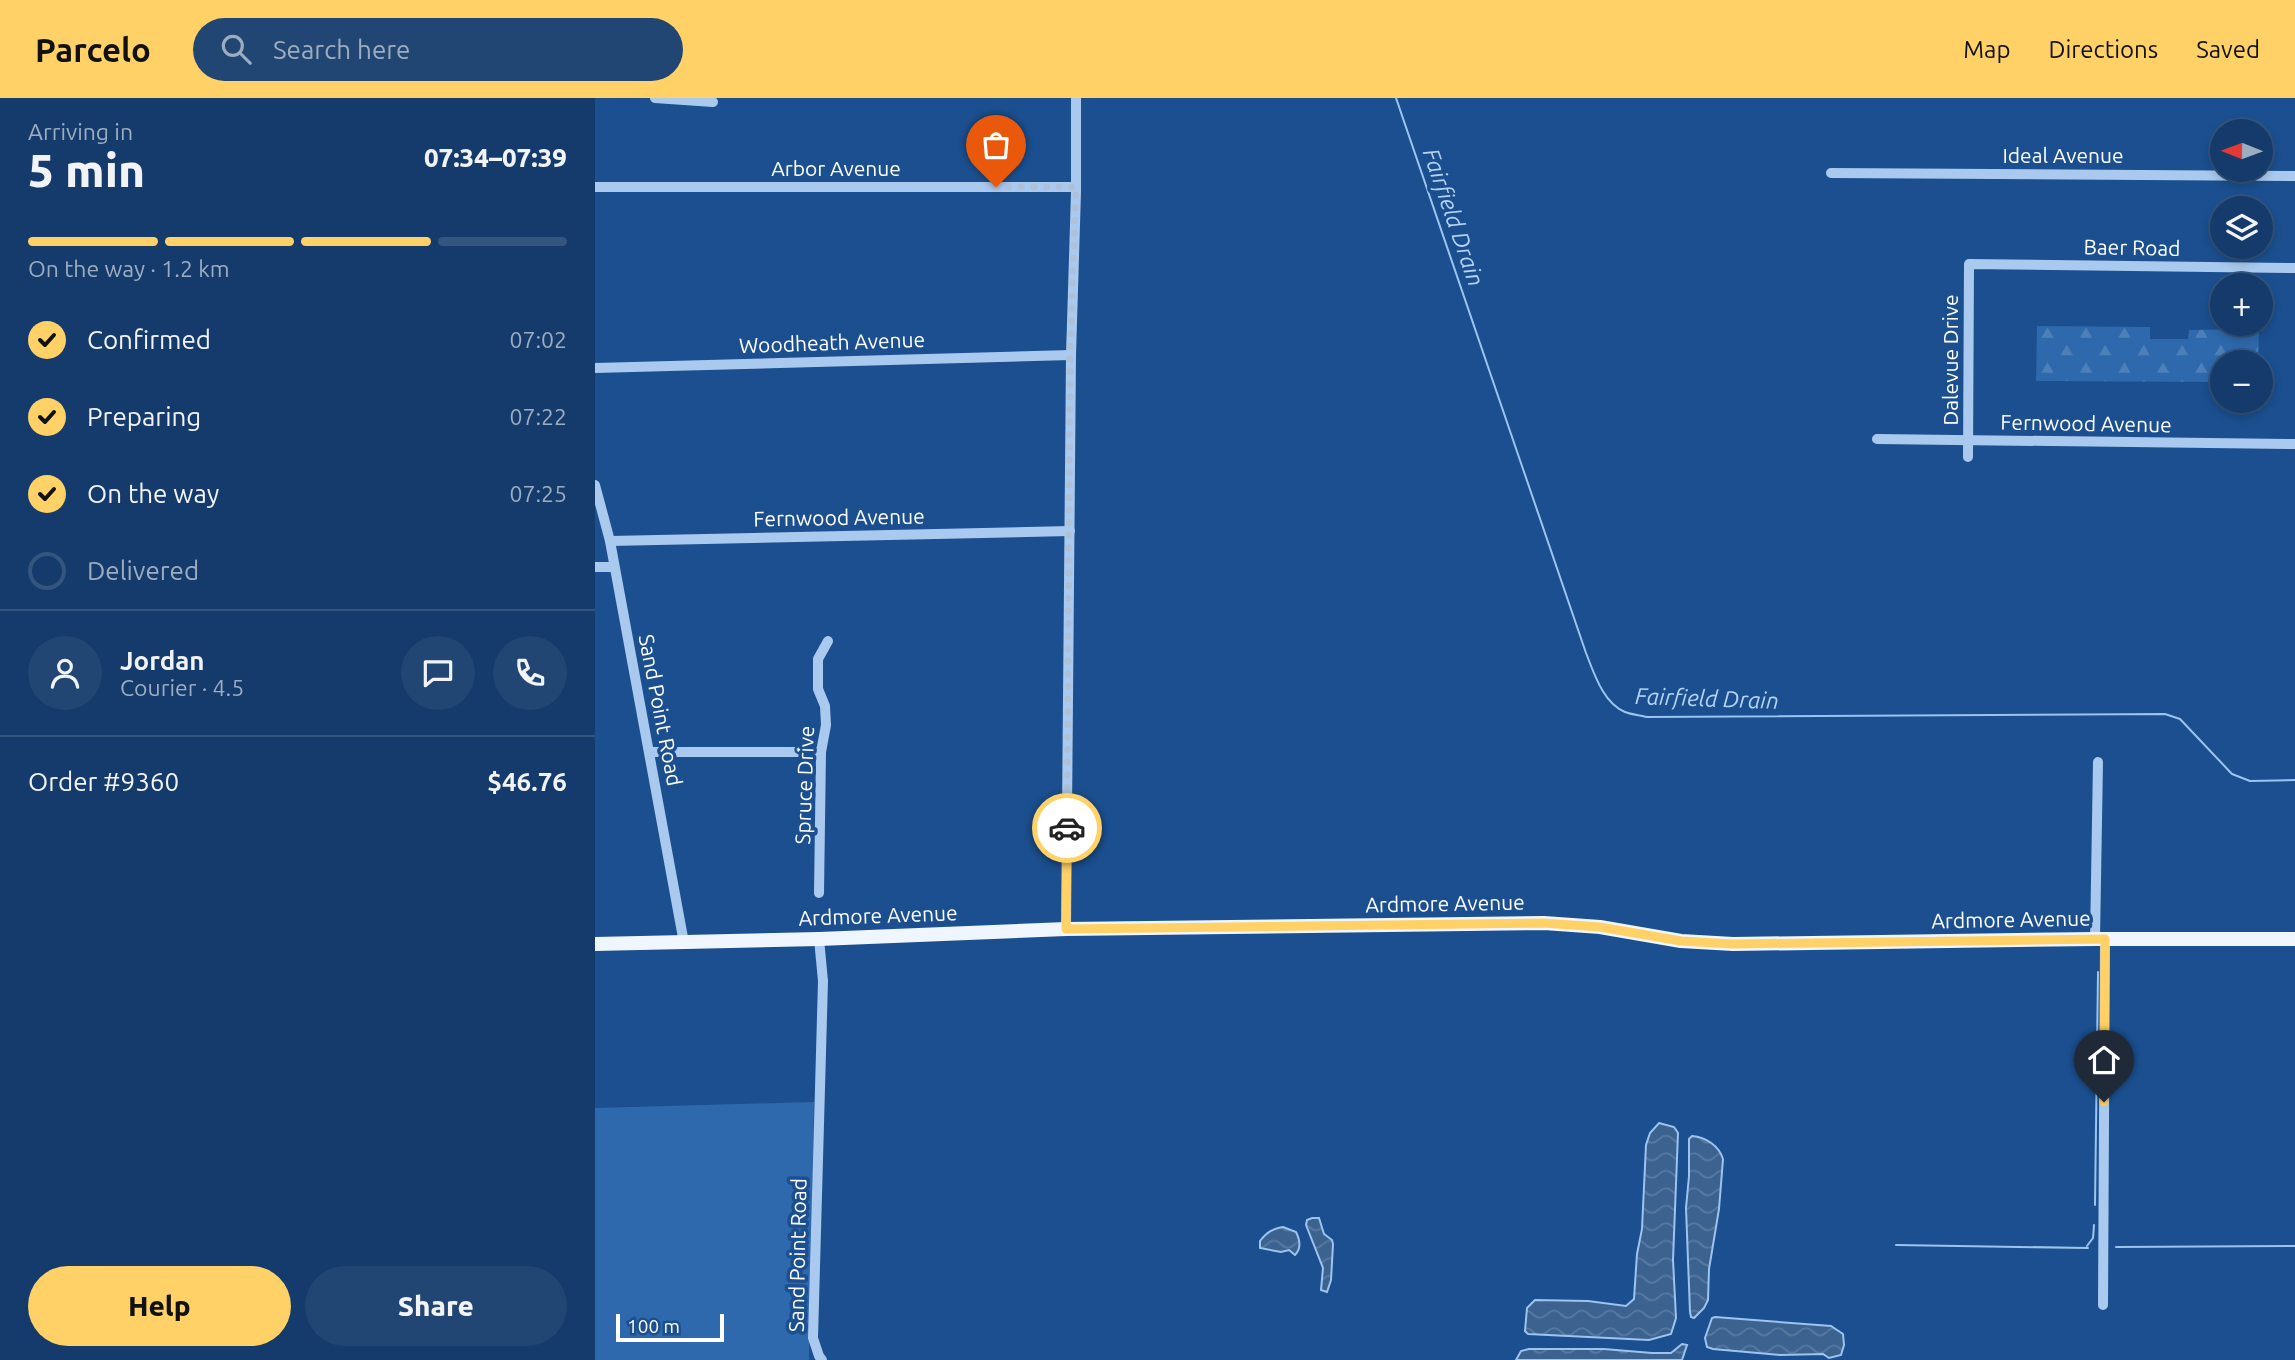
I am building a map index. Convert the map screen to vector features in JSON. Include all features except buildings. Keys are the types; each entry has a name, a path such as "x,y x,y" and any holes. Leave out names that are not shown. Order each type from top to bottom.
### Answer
{"main road":[{"name":"Ardmore Avenue","path":"595,944 819,939 1066,929 1543,923 1600,927 1681,941 1733,944 2295,939"}],"street":[{"path":"655,98 713,102"},
{"path":"1066,929 1070,355 1076,98"},
{"name":"Ideal Avenue","path":"1831,173 2295,176"},
{"name":"Arbor Avenue","path":"595,187 1076,187"},
{"name":"Baer Road","path":"1969,264 2295,268"},
{"name":"Dalevue Drive","path":"1968,457 1969,264"},
{"name":"Woodheath Avenue","path":"595,368 1070,355"},
{"name":"Fernwood Avenue","path":"1877,439 2295,444"},
{"name":"Sand Point Road","path":"595,485 610,541 684,943"},
{"name":"Fernwood Avenue","path":"610,541 1070,531"},
{"path":"595,567 614,567"},
{"name":"Spruce Drive","path":"819,893 821,752 826,725 825,706 818,689 818,659 828,641"},
{"path":"650,752 821,752"},
{"path":"2098,762 2103,1305"},
{"name":"Sand Point Road","path":"819,939 823,993 813,1338 822,1360"}],"green space":[{"path":"2037,326 2150,327 2150,339 2188,339 2189,330 2210,330 2210,336 2259,336 2258,350 2210,350 2210,382 2036,381"},
{"path":"814,1102 809,1360 595,1360 595,1108"}],"water":[{"path":"1659,1123 1674,1127 1678,1133 1673,1260 1676,1318 1671,1334 1649,1340 1528,1334 1525,1331 1527,1308 1535,1300 1588,1301 1626,1306 1634,1299 1637,1254 1642,1229 1646,1145 1650,1133"},
{"path":"1692,1136 1711,1143 1723,1159 1719,1209 1709,1269 1708,1300 1694,1318 1690,1312 1686,1208 1689,1139"},
{"path":"1319,1218 1324,1234 1333,1244 1331,1280 1327,1292 1321,1290 1323,1268 1306,1225 1307,1220"},
{"path":"1283,1227 1296,1232 1299,1247 1295,1255 1289,1250 1281,1252 1260,1248 1260,1241 1265,1235"},
{"path":"1712,1318 1831,1326 1843,1334 1844,1345 1841,1355 1829,1358 1823,1354 1780,1355 1713,1349 1707,1347 1705,1338"},
{"path":"1682,1344 1687,1345 1682,1360 1516,1360 1521,1351 1529,1349 1604,1349 1671,1353"}],"waterway":[{"name":"Fairfield Drain","path":"1396,98 1586,653 1600,687 1617,708 1647,717 2165,714 2180,719 2232,774 2250,781 2295,780"},
{"path":"2095,1205 2098,972"},
{"path":"2087,1246 2093,1238 2094,1225"},
{"path":"1896,1245 2088,1248"},
{"path":"2116,1247 2295,1246"}],"way so far":[{"path":"996,187 1076,187 1070,355 1067,828"}],"route":[{"path":"1067,828 1066,929 1543,923 1600,927 1681,941 1733,944 2105,939 2104,1102"}]}
